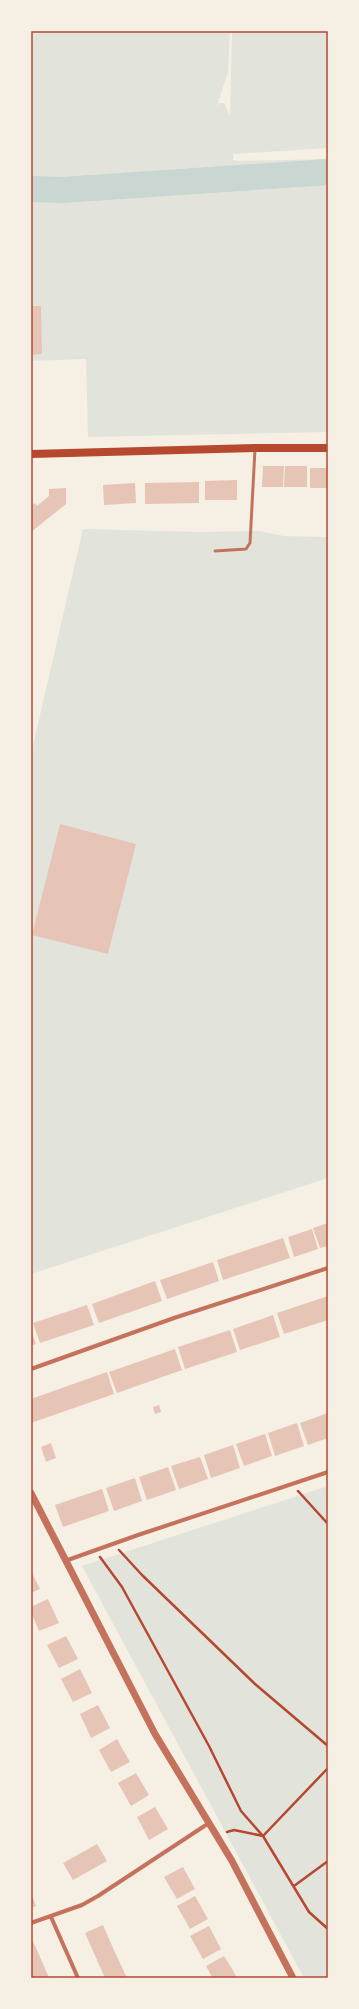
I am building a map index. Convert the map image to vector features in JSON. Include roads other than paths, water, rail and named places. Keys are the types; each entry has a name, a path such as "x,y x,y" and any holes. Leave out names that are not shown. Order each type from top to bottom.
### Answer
{"main road":[{"path":"31,454 255,448 328,448"}],"street":[{"path":"31,1369 174,1318 328,1268"},
{"path":"65,1561 114,1543 328,1472"},
{"path":"31,1493 155,1734 216,1835 293,1978"},
{"path":"31,1924 82,1905 98,1896 209,1823"},
{"path":"51,1917 78,1978"}],"lane":[{"path":"215,551 246,549 250,544 255,448"}],"waterway":[{"path":"31,189 62,190 328,172"}]}
